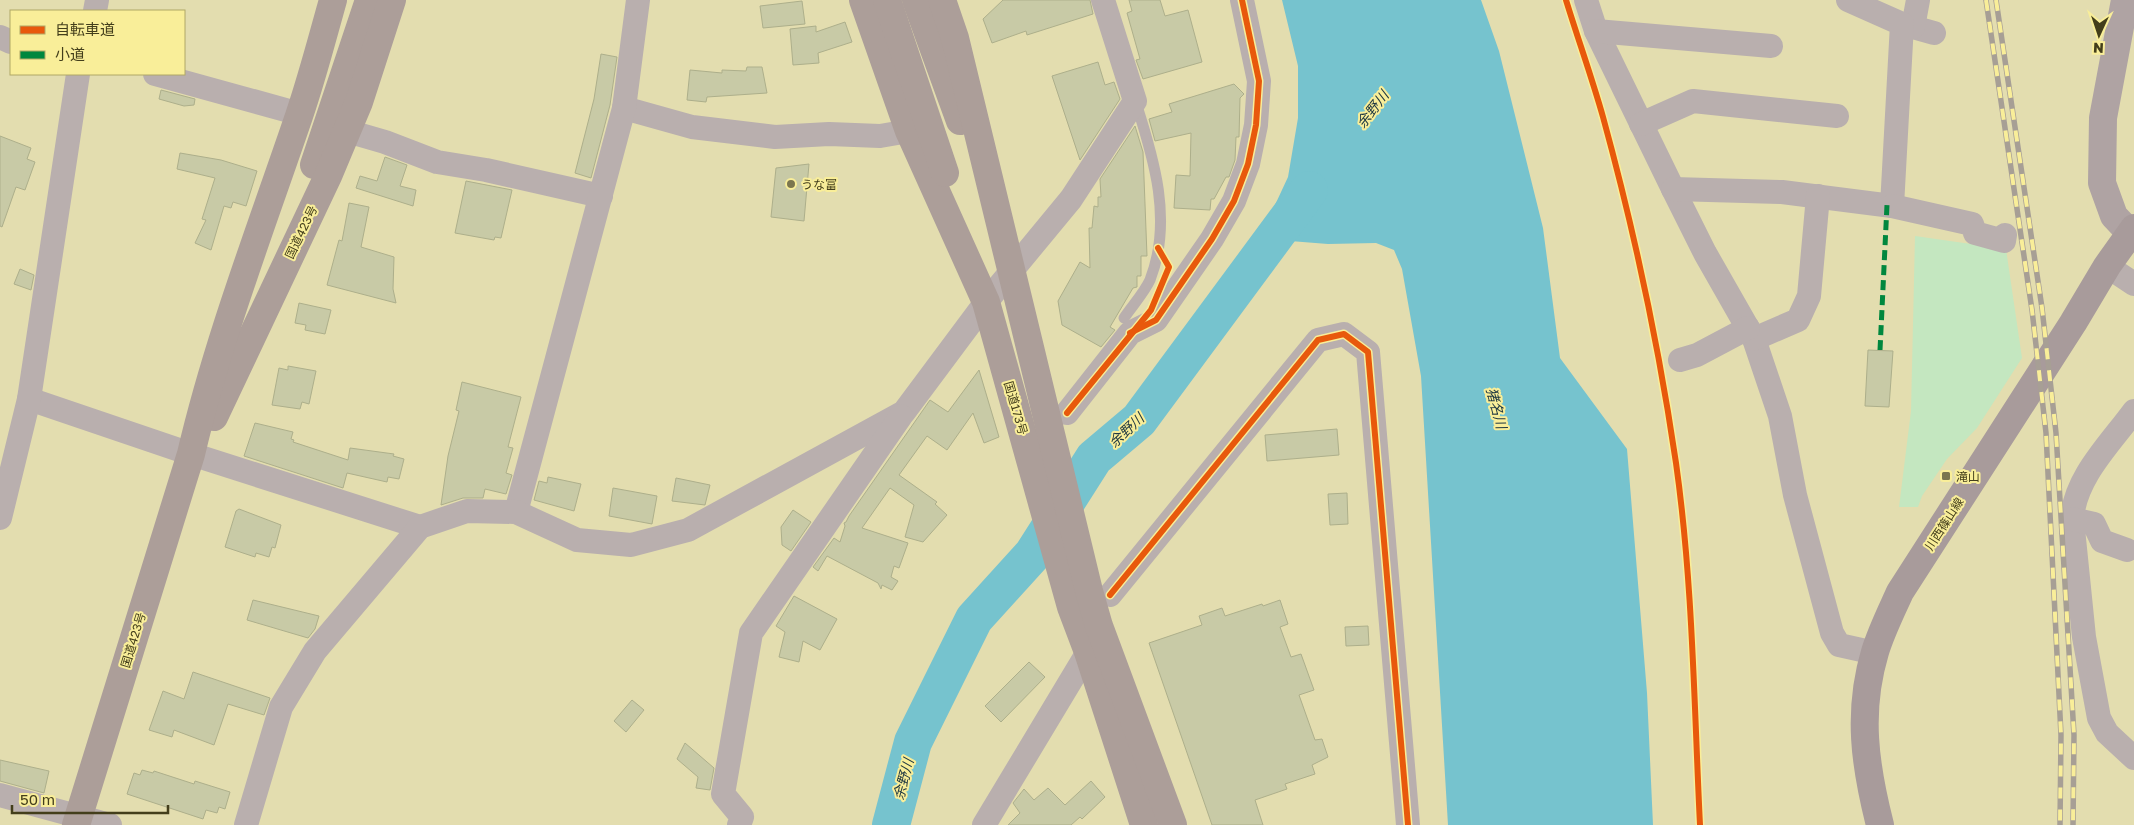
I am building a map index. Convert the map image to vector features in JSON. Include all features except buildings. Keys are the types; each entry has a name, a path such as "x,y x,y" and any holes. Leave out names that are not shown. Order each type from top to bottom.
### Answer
{"highway":[{"name":"国道423号","path":"78,820 191,454 200,413 227,327 300,114 333,0"},
{"path":"227,327 292,182 352,0"},
{"path":"281,274 286,240 336,105 369,0"},
{"name":"国道423号","path":"191,454 207,432 347,131 359,102 392,0"},
{"name":"国道173号","path":"863,0 909,131 981,290 1033,469 1090,598 1088,652 1144,825"},
{"path":"887,0 947,180 981,290"},
{"path":"916,0 1004,242"},
{"name":"国道173号","path":"942,0 955,38 1090,598 1173,825"}],"main road":[{"name":"川西篠山線","path":"1880,825 1868,776 1864,741 1866,704 1875,653 1900,592 2073,323 2107,266 2132,231"}],"street":[{"path":"516,512 624,108 638,0"},
{"path":"739,825 742,817 723,794 751,633 904,412 981,290 1011,270 1071,198 1135,101 1103,0"},
{"path":"1067,412 1130,333 1156,320 1212,239 1234,201 1248,164 1256,125 1259,81 1242,0"},
{"path":"1586,0 1596,31 1673,190 1705,253 1751,333 1780,416 1795,495 1832,633 1839,645 1875,653"},
{"path":"1848,0 1917,28"},
{"path":"1892,206 1917,28 1918,0"},
{"path":"2125,0 2103,118 2102,183 2114,216 2132,231"},
{"path":"1596,31 1771,46"},
{"path":"0,518 29,400 78,75"},
{"path":"159,75 300,114"},
{"path":"1641,124 1693,101 1837,116"},
{"path":"624,108 692,127 775,137 829,134 880,136 909,131"},
{"path":"347,131 385,142 437,162 486,170 601,196"},
{"path":"1673,190 1782,192 1892,206 1972,224 1975,233 2004,241 2005,235"},
{"path":"1680,360 1751,333 1798,320 1809,296 1818,196"},
{"path":"2107,266 2134,284"},
{"path":"1090,598 1318,340 1344,334 1368,352 1408,825"},
{"path":"29,400 191,454 420,526"},
{"path":"2134,411 2081,484 2073,501 2072,519 2084,637 2099,718 2107,733 2134,758"},
{"path":"246,825 280,707 315,650 420,526 467,511 516,512 577,540 631,545 688,530 904,412"},
{"path":"2072,519 2094,524 2102,541 2127,550"},
{"path":"984,825 1088,652 1099,626"},
{"path":"0,795 78,820 110,825"}],"lane":[{"path":"1124,318 1149,281 1158,248 1161,199 1150,146 1135,101"}],"green space":[{"path":"1915,236 2006,249 2022,358 1977,428 1947,459 1922,496 1918,507 1899,507 1911,411"}],"water":[{"name":"猪名川","path":"1282,0 1481,0 1499,51 1543,228 1560,358 1627,449 1647,693 1653,825 1448,825 1421,376 1402,269 1394,250 1376,243 1328,244 1290,241 1268,220 1288,177 1298,118 1298,66"}],"waterway":[{"name":"余野川","path":"891,825 913,742 974,619 1033,554 1094,458 1139,420 1309,190"}],"railway":[{"path":"1986,0 2032,310 2046,433 2061,735 2060,825"},
{"path":"1996,0 2042,308 2056,433 2074,735 2073,825"}],"marked path":[{"path":"1880,350 1887,205"}],"cycle path":[{"path":"1130,333 1156,320 1212,239 1234,201 1248,164 1256,125 1259,81 1242,0"},
{"path":"1566,0 1599,102 1625,202 1654,332 1669,419 1682,508 1686,553 1700,825"},
{"path":"1067,413 1151,310 1169,267 1158,248"},
{"path":"1110,595 1318,340 1344,334 1368,352 1408,825"}],"place":[{"name":"うな富","path":"791,184"},
{"name":"滝山","path":"1946,476"}]}
